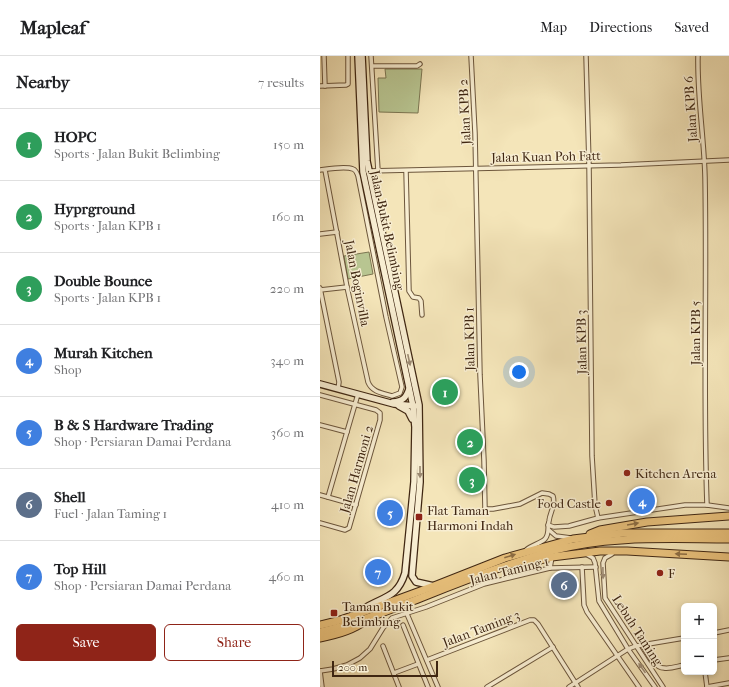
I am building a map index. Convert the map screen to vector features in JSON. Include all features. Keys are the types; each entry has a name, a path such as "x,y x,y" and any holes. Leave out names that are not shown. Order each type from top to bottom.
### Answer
{"highway":[{"path":"582,538 600,530 647,522 726,517"},
{"path":"320,625 355,615 505,558 573,539 623,533 720,536 729,539"},
{"path":"320,632 339,628 372,617 507,566 552,551 601,542 720,536 729,533"},
{"path":"507,566 526,564 552,557 580,553 627,551 729,556"},
{"path":"320,638 348,631 372,617"}],"main road":[{"name":"Jalan Bukit Belimbing","path":"358,56 366,172 409,389 416,406"},
{"name":"Jalan Bukit Belimbing","path":"362,56 366,172 416,406"},
{"path":"320,384 394,404 408,411 415,427"},
{"path":"387,402 399,402 404,400 409,389"},
{"path":"394,404 416,406"},
{"path":"355,615 389,597 395,592 406,573 414,482 416,406"},
{"path":"416,406 420,482 412,573 416,582 434,586"}],"street":[{"path":"324,56 325,86"},
{"path":"320,86 348,84 348,56"},
{"path":"371,56 378,171"},
{"name":"Jalan KPB 2","path":"471,56 475,110 476,168"},
{"name":"Jalan KPB 3","path":"586,56 589,165 592,456 595,505 598,518"},
{"name":"Jalan KPB 6","path":"698,56 698,94 704,161"},
{"path":"372,66 416,66 420,64"},
{"name":"Jalan Kuan Poh Fatt","path":"366,172 729,160"},
{"name":"Jalan KPB 5","path":"704,161 704,394 706,505"},
{"name":"Jalan KPB 1","path":"476,168 480,375 485,509 520,504 542,493 549,494 553,496 554,504 548,525"},
{"path":"320,170 353,169 356,171 358,176 384,310 402,387 400,392 392,396 382,393 380,400"},
{"name":"Jalan Boginvilla","path":"325,170 347,287 368,382 370,387 382,393"},
{"path":"406,171 409,291 413,297 420,298 422,315"},
{"path":"320,234 337,232"},
{"path":"338,389 339,382 322,307 320,289 347,287"},
{"path":"328,497 358,394"},
{"path":"320,395 355,404"},
{"name":"Jalan Harmoni 2","path":"320,523 348,530 356,505 380,420 380,413 376,410 355,404"},
{"path":"320,426 348,432"},
{"path":"320,494 356,505"},
{"path":"524,552 531,546 545,539 549,530 548,525 561,527 598,518 669,506 695,504 729,508"},
{"path":"549,530 556,536 573,539"},
{"name":"Lebuh Taming","path":"627,551 609,554 605,558 603,567 604,594 607,603 663,687"},
{"path":"580,553 594,558 596,567"},
{"path":"550,568 552,557"},
{"path":"582,567 584,605 587,612 639,687"},
{"name":"Lebuh Taming","path":"596,567 599,601 628,649 655,687"},
{"name":"Jalan Taming 1","path":"320,671 347,665 360,658 370,650 387,622 392,618 407,614 484,584 550,568 596,567"},
{"path":"407,614 438,687"},
{"name":"Jalan Taming 3","path":"427,660 530,620 534,620 578,687"},
{"path":"403,625 428,686 436,681"},
{"path":"717,632 729,630"},
{"path":"569,687 628,649 642,644 681,638"},
{"path":"642,644 655,663 660,667 666,668 681,666"},
{"path":"383,646 399,687"},
{"path":"487,687 553,647"},
{"path":"717,660 729,658"},
{"path":"394,673 418,664"},
{"path":"320,671 322,687"},
{"path":"705,675 707,687 729,683"}],"green space":[{"path":"385,69 422,69 418,113 379,112 378,78 386,78"},
{"path":"369,252 373,274 348,279 344,256"}],"place":[{"name":"HOPC","path":"445,392"},
{"name":"Hyprground","path":"470,442"},
{"name":"Kitchen Arena","path":"627,473"},
{"name":"Double Bounce","path":"472,480"},
{"name":"Murah Kitchen","path":"642,501"},
{"name":"Food Castle","path":"609,503"},
{"name":"B & S Hardware Trading","path":"390,513"},
{"name":"Flat Taman Harmoni Indah","path":"419,517"},
{"name":"Top Hill","path":"378,572"},
{"name":"F","path":"660,573"},
{"name":"Shell","path":"564,585"},
{"name":"Taman Bukit Belimbing","path":"334,613"}]}
